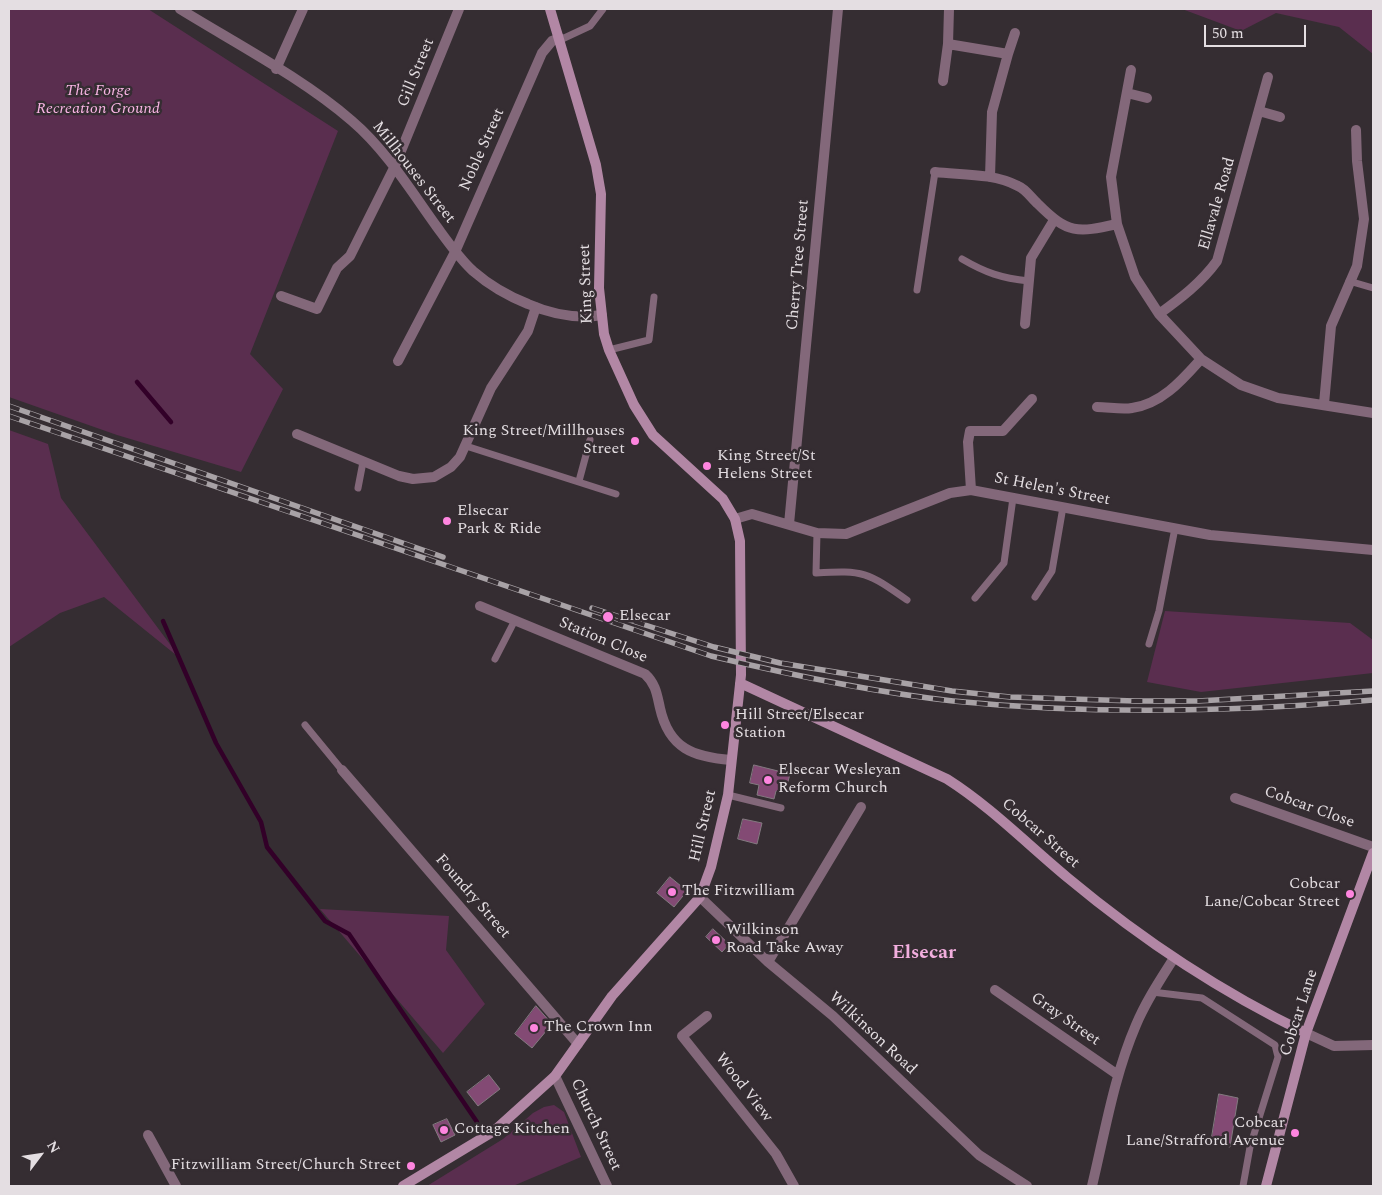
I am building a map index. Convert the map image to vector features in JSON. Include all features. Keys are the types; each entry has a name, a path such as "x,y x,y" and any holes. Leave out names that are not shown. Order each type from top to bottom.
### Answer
{"main road":[{"name":"King Street","path":"550,9 598,175 601,194 599,288 609,350 634,405 653,435 723,499 735,519"},
{"name":"Hill Street","path":"403,1186 494,1131 555,1076 612,996 700,897 711,867 728,795 741,679 741,553 735,519"},
{"name":"Cobcar Street","path":"741,679 947,778 976,797 1068,878 1174,958 1281,1021 1306,1033"},
{"name":"Cobcar Lane","path":"1266,1186 1306,1033 1373,853"}],"street":[{"name":"Millhouses Street","path":"180,9 326,101 353,122 394,168 455,252 472,270 487,282 512,298 536,307 576,316 602,315"},
{"path":"276,69 303,9"},
{"name":"Gill Street","path":"281,296 316,309 337,268 350,256 394,168 459,9"},
{"name":"Cherry Tree Street","path":"789,524 838,9"},
{"path":"943,81 948,44 949,9"},
{"path":"990,177 992,112 1015,32"},
{"name":"Noble Street","path":"398,361 455,252 542,53 552,41 560,39"},
{"path":"948,44 1008,54"},
{"path":"1131,70 1111,178 1117,224 1135,276 1159,314 1201,358 1241,385 1278,398 1373,413"},
{"name":"Ellavale Road","path":"1159,314 1188,294 1217,261 1268,77"},
{"path":"1127,93 1147,98"},
{"path":"1258,112 1280,117"},
{"path":"1324,404 1331,326 1357,266 1364,219 1357,161 1356,130"},
{"path":"935,172 990,177 1020,186 1054,220 1078,231 1088,231 1117,224"},
{"path":"1025,324 1031,258 1054,220"},
{"path":"297,434 399,476 424,479 434,477 451,467 466,446 471,430 491,388 528,331 536,307"},
{"path":"1097,407 1133,408 1154,400 1176,386 1201,358"},
{"path":"971,490 968,442 970,431 1003,431 1032,399"},
{"name":"St Helen's Street","path":"735,519 752,514 817,533 846,534 950,493 971,490 1210,535 1373,550"},
{"name":"Station Close","path":"480,606 645,674 656,687 664,722 675,740 682,747 698,755 731,760"},
{"name":"Foundry Street","path":"342,770 578,1044"},
{"name":"Cobcar Close","path":"1234,798 1373,847"},
{"path":"768,962 861,806"},
{"name":"Wilkinson Road","path":"700,897 768,962 833,1016 979,1155 1027,1186"},
{"path":"1092,1186 1118,1075 1136,1025 1152,992 1174,958"},
{"name":"Gray Street","path":"995,990 1118,1075"},
{"name":"Wood View","path":"707,1016 682,1036 776,1154 794,1186"},
{"path":"1306,1033 1334,1046 1373,1045"},
{"name":"Church Street","path":"555,1076 607,1186"},
{"path":"148,1135 176,1186"}],"lane":[{"path":"560,39 590,26 603,9"},
{"path":"917,290 935,172"},
{"path":"962,259 986,273 1004,278 1029,281"},
{"path":"1349,281 1373,288"},
{"path":"609,350 649,340 654,297"},
{"path":"579,481 590,440"},
{"path":"466,446 616,494"},
{"path":"358,488 363,462"},
{"path":"975,598 1004,564 1013,498"},
{"path":"1035,597 1052,572 1063,507"},
{"path":"1149,644 1159,611 1175,528"},
{"path":"817,533 816,573 851,571 874,577 906,600"},
{"path":"495,659 515,620"},
{"path":"305,725 342,770"},
{"path":"728,795 781,808"},
{"name":"Cobcar Lane","path":"1152,992 1202,998 1275,1045 1278,1050 1278,1057 1250,1147 1243,1186"}],"green space":[{"name":"The Forge Recreation Ground","path":"9,9 148,9 338,131 250,354 283,389 241,472 117,435 9,397"},
{"path":"1182,9 1373,9 1373,54 1339,27 1276,13 1241,31"},
{"path":"9,430 48,444 61,498 181,659 104,597 60,613 9,647"},
{"path":"1165,611 1350,623 1373,640 1373,673 1201,692 1147,682"},
{"path":"320,909 449,916 446,950 485,1004 443,1053"},
{"path":"554,1105 564,1112 581,1157 513,1186 427,1186 503,1139 533,1113 544,1107"}],"building":[{"path":"754,765 790,774 785,793 776,791 774,799 757,795 759,785 750,783"},
{"path":"743,819 762,823 757,844 738,839"},
{"name":"The Fitzwilliam","path":"670,877 687,891 674,907 657,893"},
{"path":"713,929 729,944 722,952 706,937"},
{"name":"The Crown Inn","path":"536,1006 552,1024 532,1048 515,1034"},
{"path":"489,1075 500,1089 478,1106 467,1092"},
{"path":"1219,1094 1238,1098 1230,1147 1211,1143"},
{"name":"Cottage Kitchen","path":"447,1119 455,1135 441,1142 433,1125"}],"waterway":[{"path":"137,382 171,422"},
{"path":"163,621 216,743 261,822 267,847 325,921 349,934 477,1122"}],"railway":[{"path":"9,406 443,557"},
{"path":"9,416 711,656 801,676 862,688 953,701 1058,708 1111,710 1216,709 1373,700"},
{"path":"592,608 714,647 780,663 952,691 1010,697 1135,701 1198,701 1373,691"}],"place":[{"name":"King Street/Millhouses Street","path":"635,441"},
{"name":"King Street/St Helens Street","path":"707,466"},
{"name":"Elsecar Park & Ride","path":"447,521"},
{"name":"Elsecar","path":"608,617"},
{"name":"Hill Street/Elsecar Station","path":"725,725"},
{"name":"Elsecar Wesleyan Reform Church","path":"768,780"},
{"name":"The Fitzwilliam","path":"672,892"},
{"name":"Cobcar Lane/Cobcar Street","path":"1350,894"},
{"name":"Wilkinson Road Take Away","path":"716,940"},
{"name":"The Crown Inn","path":"534,1028"},
{"name":"Cottage Kitchen","path":"444,1130"},
{"name":"Cobcar Lane/Strafford Avenue","path":"1295,1133"},
{"name":"Fitzwilliam Street/Church Street","path":"411,1166"}],"district":[{"name":"Elsecar","path":"924,954"}]}
